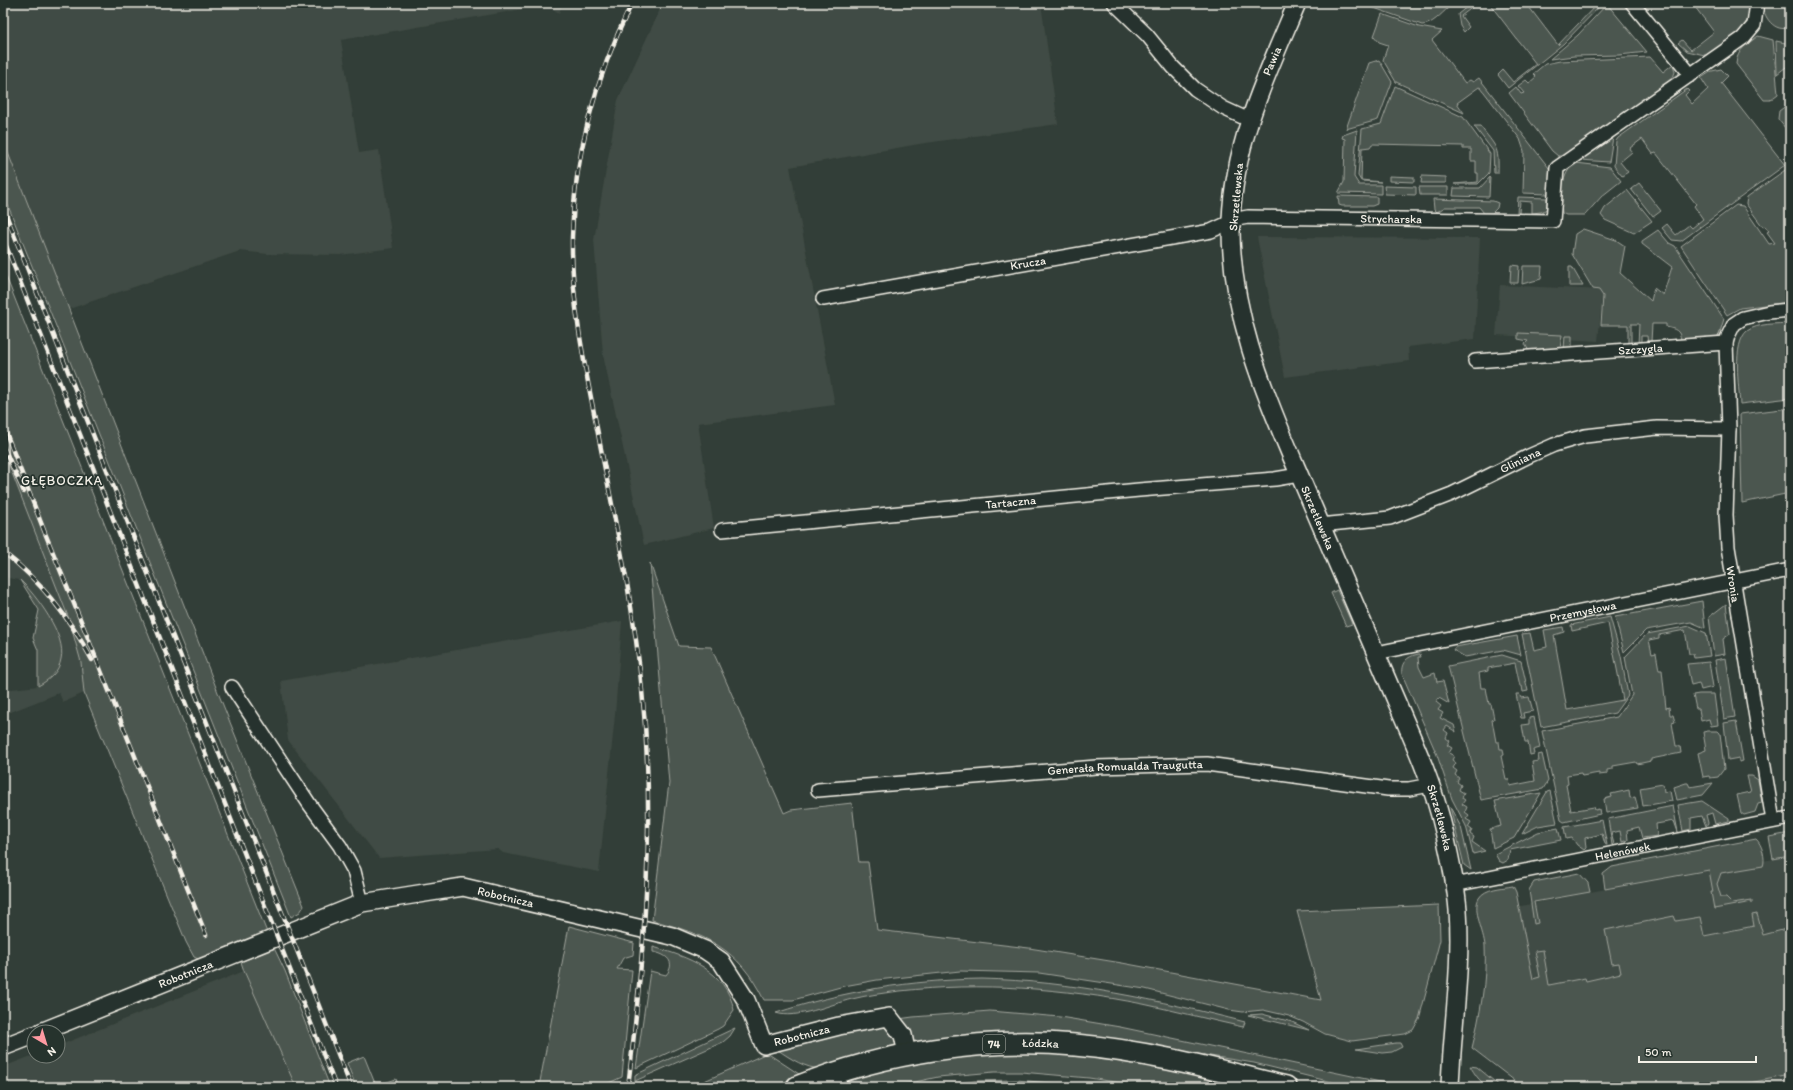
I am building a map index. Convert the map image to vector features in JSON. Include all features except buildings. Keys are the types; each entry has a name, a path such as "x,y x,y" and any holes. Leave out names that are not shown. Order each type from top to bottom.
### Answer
{"main road":[{"name":"Łódzka","path":"797,1087 867,1064 907,1054 958,1046 999,1044 1076,1045 1119,1050 1178,1061 1286,1087"}],"street":[{"path":"1114,3 1147,35 1173,67 1194,89 1223,108 1249,120"},
{"name":"Pawia","path":"1249,120 1297,3"},
{"path":"1632,3 1690,75 1749,33 1754,25 1757,3"},
{"name":"Strycharska","path":"1231,221 1248,217 1553,221 1557,168 1690,75"},
{"name":"Skrzetlewska","path":"1249,120 1238,164 1231,221 1236,282 1246,339 1270,407 1376,653 1430,784 1444,830 1454,885 1459,933 1450,1087"},
{"name":"Krucza","path":"823,299 1211,231 1231,221"},
{"path":"1726,344 1732,326 1743,318 1763,313 1790,310"},
{"name":"Szczygla","path":"1475,361 1726,344"},
{"name":"Wronia","path":"1726,344 1729,429 1726,514 1732,582 1774,821"},
{"name":"Gliniana","path":"1320,525 1390,518 1411,511 1452,494 1529,456 1573,439 1603,433 1657,428 1729,429"},
{"name":"Tartaczna","path":"722,530 1139,490 1274,479 1299,475"},
{"name":"Przemysłowa","path":"1376,653 1790,570"},
{"path":"232,688 310,805 340,846 354,871 362,903"},
{"name":"Generała Romualda Traugutta","path":"818,790 1096,767 1207,764 1388,789 1409,789 1430,784"},
{"name":"Helenówek","path":"1454,885 1790,818"},
{"name":"Robotnicza","path":"61,1024 362,903 463,887 672,936 705,950 721,961 746,1000 764,1045 839,1026 889,1017 902,1035 907,1054"},
{"path":"3,1047 26,1038"}],"shaded area":[{"path":"3,3 563,3 559,13 547,5 341,40 359,153 379,150 393,248 340,255 268,254 240,251 69,309 5,150 3,150"},
{"path":"663,3 1041,3 1058,124 919,144 790,167 835,405 698,423 714,528 644,545 603,355 594,240 618,100"},
{"path":"1360,3 1447,3 1448,8 1433,21 1426,25 1422,25"},
{"path":"1472,3 1478,3 1461,16 1469,27 1464,32 1460,26 1458,14"},
{"path":"1489,3 1526,3 1558,45 1598,3 1603,3 1563,44 1508,88 1498,75 1503,70 1513,82 1536,64"},
{"path":"1692,3 1752,3 1750,13 1742,29 1709,56 1687,51 1678,43 1682,40 1691,50 1714,32"},
{"path":"1763,3 1790,3 1790,27 1784,29 1779,28 1770,22 1763,8"},
{"path":"1607,4 1647,52 1619,55 1574,56 1550,59 1578,35"},
{"path":"1382,14 1419,27 1442,31 1432,40 1465,83 1470,80 1473,82 1479,78 1549,168 1550,174 1548,194 1523,193 1524,151 1520,139 1481,88 1479,87 1457,103 1464,113 1396,82 1383,60 1388,45 1379,42 1374,36"},
{"path":"1758,36 1773,40 1778,94 1770,100 1764,100 1736,64 1738,54 1747,44"},
{"path":"1776,41 1790,44 1790,64 1777,74"},
{"path":"1650,57 1663,72 1673,64 1675,72 1672,80 1639,105 1564,156 1558,156 1552,151 1509,93 1516,87 1521,94 1524,93 1518,86 1526,80 1529,83 1536,77 1533,74 1545,64 1560,61"},
{"path":"1379,60 1392,82 1378,120 1346,129 1369,63"},
{"path":"1721,69 1728,76 1721,83 1785,165 1681,241 1672,240 1662,228 1667,224 1676,235 1689,225 1692,228 1703,219 1694,206 1696,204 1656,153 1653,154 1642,139 1630,148 1632,152 1620,162 1628,172 1622,176 1614,166 1616,141 1618,138 1687,89 1689,91 1685,95 1692,104 1708,89 1701,78 1712,71"},
{"path":"1395,86 1463,117 1490,154 1489,173 1478,184 1454,184 1478,182 1476,161 1471,161 1471,149 1463,149 1463,146 1372,144 1370,147 1362,148 1361,180 1381,182 1361,181 1358,176 1362,129 1381,124"},
{"path":"1787,105 1790,109 1790,129 1786,129 1778,119 1779,111"},
{"path":"1474,126 1480,126 1495,147 1498,157 1498,173 1494,173 1493,151"},
{"path":"1357,130 1354,177 1359,185 1381,185 1381,194 1338,193 1344,182 1345,139 1342,138 1343,135"},
{"path":"1613,137 1609,162 1580,160 1581,159"},
{"path":"3,140 219,695 304,906 300,912 291,917 3,193"},
{"path":"1576,163 1610,167 1621,181 1602,196 1585,215 1566,215 1562,213 1561,200 1564,178 1571,167"},
{"path":"1788,168 1790,171 1790,302 1740,308 1727,315 1681,246 1736,205 1743,206 1769,244 1775,243 1767,232 1769,231 1765,226 1763,227 1746,204 1747,197"},
{"path":"1389,176 1414,177 1414,182 1389,181"},
{"path":"1422,176 1446,177 1446,183 1421,183"},
{"path":"1490,177 1489,197 1453,196 1454,188 1480,188"},
{"path":"1639,183 1661,211 1653,217 1631,189"},
{"path":"1384,186 1416,187 1416,195 1385,194"},
{"path":"1419,187 1448,187 1448,195 1420,195"},
{"path":"1627,190 1652,221 1634,233 1605,220 1601,215 1605,208"},
{"path":"1338,196 1377,197 1377,204 1372,206 1342,206 1339,205"},
{"path":"1518,197 1547,198 1547,209 1541,212 1532,213 1532,202 1520,201 1519,213 1517,213"},
{"path":"1433,199 1493,201 1498,203 1497,208 1492,213 1484,213 1479,207 1445,207 1437,212 1434,209"},
{"path":"1583,229 1616,240 1625,246 1620,273 1651,301 1654,288 1663,295 1672,267 1642,244 1642,241 1658,230 1669,243 1675,246 1724,319 1719,335 1715,338 1681,340 1680,334 1674,329 1666,327 1666,324 1652,324 1651,342 1648,345 1647,336 1641,336 1641,345 1638,345 1639,324 1631,324 1631,346 1628,346 1628,325 1601,325 1603,296 1599,290 1593,289 1572,254 1575,234"},
{"path":"1257,237 1480,238 1475,339 1408,347 1409,361 1285,377"},
{"path":"1511,265 1519,266 1518,283 1510,283"},
{"path":"1523,266 1542,266 1541,279 1522,284"},
{"path":"1569,267 1572,267 1583,286 1569,286"},
{"path":"3,269 268,935 202,961 194,957 186,942 84,693 81,662 69,619 3,450"},
{"path":"1500,285 1603,290 1598,341 1496,335"},
{"path":"1790,323 1790,398 1740,404 1738,355 1742,337 1751,328 1768,324"},
{"path":"1518,333 1562,335 1560,349 1564,349 1565,336 1572,336 1572,350 1530,353 1525,344 1528,341 1518,339"},
{"path":"3,373 186,942 84,693 63,702 59,693 3,715 3,690 38,686 38,650 33,638 39,611 20,580 3,577"},
{"path":"1790,408 1790,493 1742,503 1740,414"},
{"path":"650,563 679,646 711,647 784,813 791,810 852,803 859,862 868,862 877,930 1029,948 1122,963 1321,1000 1297,911 1439,905 1440,940 1419,1019 1413,1030 1405,1034 1352,1041 1325,1034 1289,1016 1263,1010 1243,1012 1229,1010 1145,989 1039,973 960,971 877,980 844,986 793,1000 764,1000 754,982 743,967 731,955 704,938 689,931 652,920 669,783"},
{"path":"20,580 34,595 49,616 55,628 62,650 60,664 56,672 38,686 38,650 33,638 39,610"},
{"path":"1337,590 1352,624 1346,626 1331,593"},
{"path":"1702,601 1705,628 1691,622 1646,630 1624,652 1615,617"},
{"path":"1726,604 1730,634 1723,639 1725,654 1714,656 1709,617"},
{"path":"1610,617 1621,656 1628,695 1615,713 1541,727 1522,634 1530,633 1534,650 1547,647 1544,630 1563,627 1564,632 1554,635 1567,710 1623,700 1608,623 1572,631 1571,625"},
{"path":"622,621 615,715 599,872 503,853 498,849 379,858 288,740 281,681"},
{"path":"1690,626 1706,633 1710,656 1694,658 1693,654 1689,654 1685,630 1659,635 1659,638 1649,640 1652,654 1656,653 1659,670 1662,670 1666,708 1669,707 1670,715 1673,715 1675,722 1672,723 1676,746 1680,746 1681,753 1651,759 1651,761 1637,764 1636,762 1613,766 1613,769 1607,770 1607,774 1599,775 1599,773 1582,776 1581,773 1567,775 1568,784 1566,785 1571,811 1594,807 1595,810 1599,809 1600,814 1564,822 1561,820 1542,731 1617,717 1632,695 1625,657 1647,634"},
{"path":"1517,636 1521,655 1503,650 1465,657 1453,650 1455,647"},
{"path":"1420,654 1421,657 1418,657 1419,667 1424,677 1435,673 1437,682 1443,681 1449,704 1439,698 1436,702 1441,706 1438,710 1443,713 1440,718 1454,725 1456,732 1447,726 1444,730 1448,733 1446,738 1450,741 1447,745 1452,748 1449,753 1454,756 1452,760 1456,763 1453,768 1457,771 1455,775 1459,778 1457,782 1461,785 1459,790 1464,793 1462,798 1465,800 1462,804 1467,807 1465,812 1469,815 1466,819 1471,822 1468,827 1472,830 1470,834 1474,837 1472,842 1485,851 1473,854 1466,826 1452,799 1437,755 1402,674 1402,666 1406,660 1412,656"},
{"path":"1502,655 1521,661 1528,691 1523,692 1522,686 1520,686 1515,663 1488,668 1488,671 1479,673 1481,688 1486,688 1489,704 1491,704 1496,742 1499,742 1500,749 1503,749 1504,755 1501,756 1506,779 1509,779 1510,786 1535,781 1532,762 1539,761 1538,755 1542,754 1548,781 1543,789 1481,800 1448,666"},
{"path":"1726,658 1735,717 1724,719 1715,660"},
{"path":"1709,662 1713,687 1701,690 1699,683 1691,685 1687,664"},
{"path":"1516,694 1519,694 1521,698 1529,697 1533,711 1523,713 1524,718 1521,718"},
{"path":"1714,694 1718,725 1711,726 1709,719 1701,721 1699,709 1696,709 1693,695"},
{"path":"1534,717 1540,748 1533,750 1534,754 1530,755 1528,742 1525,742 1522,725 1529,724 1529,718"},
{"path":"1736,721 1743,761 1739,762 1739,758 1728,760 1724,723"},
{"path":"1718,731 1720,733 1724,769 1718,777 1703,777 1698,753 1706,750 1703,732"},
{"path":"1747,776 1752,776 1758,780 1762,803 1758,804 1755,812 1744,815 1741,813 1737,795 1751,792"},
{"path":"1688,783 1690,787 1713,783 1703,795 1677,800 1674,787"},
{"path":"1663,784 1664,792 1670,791 1672,801 1643,806 1640,788"},
{"path":"1629,790 1630,798 1635,797 1638,808 1606,813 1604,799 1612,797 1611,794"},
{"path":"1550,791 1557,823 1538,826 1522,834 1547,792"},
{"path":"1541,793 1514,838 1493,848 1490,829 1501,826 1495,801"},
{"path":"1702,801 1729,819 1729,821 1715,824 1712,813 1706,815 1708,823 1706,826 1702,816 1691,818 1691,829 1683,831 1678,805"},
{"path":"1673,806 1678,832 1674,821 1656,824 1657,836 1642,838 1639,827 1627,830 1628,840 1622,842 1620,831 1611,833 1614,844 1612,845 1608,819"},
{"path":"1450,807 1461,827 1471,870 1464,865"},
{"path":"1602,820 1607,845 1605,844 1602,834 1585,838 1586,848 1584,850 1577,845 1572,838 1566,839 1564,827"},
{"path":"1558,828 1561,840 1510,850 1508,860 1503,863 1499,861 1495,854 1538,832"},
{"path":"1790,833 1790,856 1773,859 1769,837"},
{"path":"1756,839 1763,852 1763,866 1721,873 1717,884 1721,897 1726,897 1732,903 1752,900 1752,902 1714,909 1709,870 1605,889 1603,874 1612,867"},
{"path":"1790,856 1790,1087 1601,1087 1487,913 1590,892"},
{"path":"1579,873 1588,883 1590,892 1534,902 1538,923 1534,924 1529,890 1534,882"},
{"path":"1513,886 1516,892 1533,979 1540,977 1535,951 1543,950 1549,985 1585,978 1586,981 1621,973 1619,963 1612,964 1605,930 1674,916 1676,921 1700,917 1704,936 1754,926 1752,915 1757,914 1763,935 1790,928 1790,1075 1729,1087 1533,1087 1519,1084 1472,1048 1480,1010 1485,972 1485,946 1478,915 1477,903 1479,898 1489,890"},
{"path":"569,926 634,943 633,955 623,958 617,969 632,970 622,1077 600,1087 539,1087"},
{"path":"653,947 679,955 704,967 723,985 730,996 734,1010 723,1026 718,1029 636,1068 650,971 666,975 670,966 670,963 666,957 653,952"},
{"path":"274,948 285,971 330,1087 296,1087 244,971 241,962"},
{"path":"244,971 296,1087 3,1087 3,1067 26,1058 26,1064 66,1064 66,1043"},
{"path":"982,979 1049,983 1115,993 1180,1006 1245,1022 1243,1027 1113,998 1052,990 992,987 931,988 900,991 876,994 844,1001 803,1013 784,1015 776,1013 801,1005 878,988 904,984"},
{"path":"990,1011 1060,1017 1120,1027 1404,1087 1352,1087 1254,1063 1116,1041 821,1069 804,1065 778,1050 869,1023 913,1017"},
{"path":"1262,1014 1292,1022 1309,1030 1248,1015"},
{"path":"735,1028 730,1036 723,1042 635,1081 635,1075"},
{"path":"1400,1043 1402,1047 1392,1052 1382,1053 1356,1049"},
{"path":"1015,1052 1066,1054 1138,1064 1181,1072 1244,1087 1146,1087 1089,1078 1021,1072 994,1072 938,1077 892,1087 825,1087 874,1071 954,1057"},
{"path":"767,1053 802,1076 775,1087 691,1087"},
{"path":"364,1056 376,1086 396,1079 399,1087 356,1087 347,1063"},
{"path":"1470,1066 1477,1067 1501,1087 1490,1086 1482,1082"},
{"path":"1016,1080 1097,1087 929,1087 975,1081"}],"railway":[{"path":"628,1087 639,987 646,889 648,840 646,741 638,656 622,553 586,373 579,328 573,283 572,237 577,177 589,117 608,59 632,3"},
{"path":"3,207 351,1087"},
{"path":"3,238 336,1087"},
{"path":"3,425 206,935"},
{"path":"3,446 24,492"},
{"path":"3,552 30,575 54,602 84,645 92,660"}],"district":[{"name":"GŁĘBOCZKA","path":"62,480"}]}
